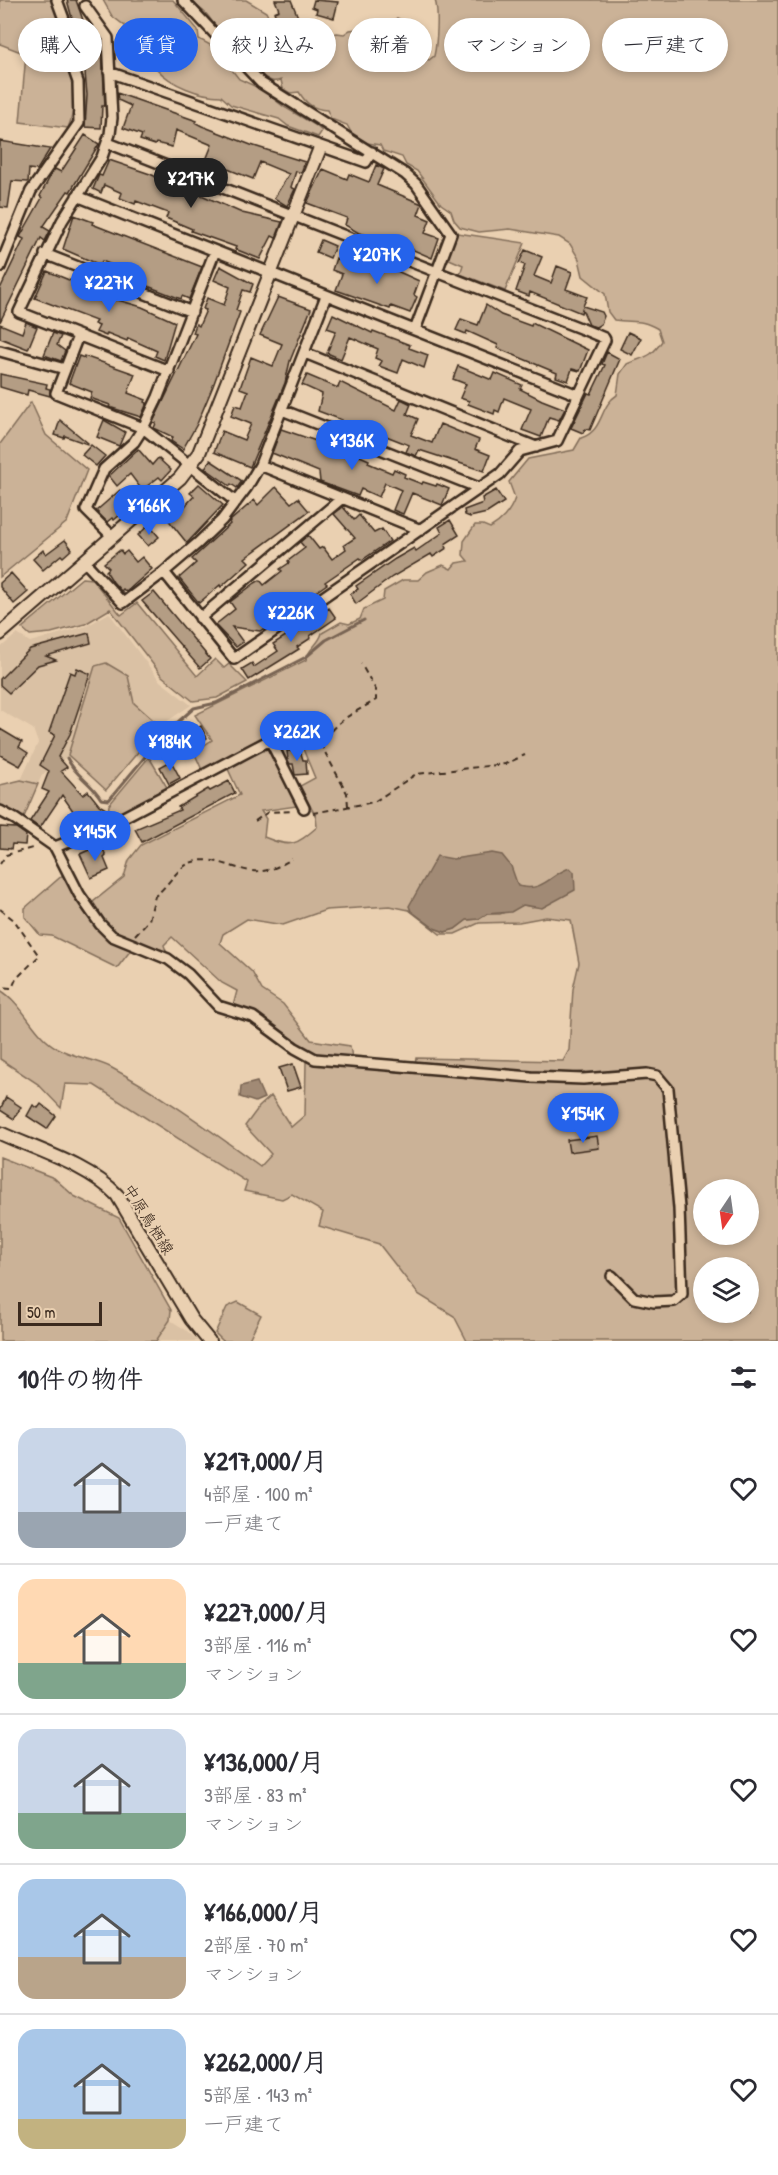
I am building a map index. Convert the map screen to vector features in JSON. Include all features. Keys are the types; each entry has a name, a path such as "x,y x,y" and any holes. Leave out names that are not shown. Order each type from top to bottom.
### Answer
{"street":[{"path":"0,267 31,191 79,123 78,82 72,65 69,33 57,0"},
{"path":"183,0 261,83 372,152 416,184 452,234 415,330"},
{"path":"86,6 108,38 112,118 108,143 45,254 20,312 169,371"},
{"path":"109,72 320,148 366,162 372,152"},
{"path":"108,143 604,338 557,441 520,451 500,474 234,659 164,573"},
{"path":"0,634 180,478 199,453 320,148"},
{"path":"77,196 578,395"},
{"path":"112,536 86,510 104,469 134,442 143,428 169,371 215,251"},
{"path":"45,254 192,312"},
{"path":"84,561 123,603 164,573 222,520 260,465 326,296"},
{"path":"78,336 56,393 143,428 236,502"},
{"path":"0,351 65,369"},
{"path":"305,353 536,447"},
{"path":"282,410 479,488"},
{"path":"260,465 420,530"},
{"path":"200,618 341,499"},
{"path":"56,847 101,830 270,740 304,808"},
{"path":"0,811 56,847 79,894 100,924 112,936 168,959 188,974 218,1006 253,1017 295,1048 315,1059 531,1077 583,1079 632,1075 657,1076 668,1089 679,1208 682,1294 674,1301 654,1302 634,1298 612,1276"},
{"name":"中原鳥栖線","path":"0,1133 92,1174 108,1185 117,1195 191,1319 209,1341"}],"path":[{"path":"348,807 347,793 322,747 324,738 341,720 376,700 376,690 361,664"},
{"path":"255,821 268,812 293,812 304,808 313,813 374,802 416,774 505,764 525,755"},
{"path":"0,864 6,855 39,846 43,838"},
{"path":"127,944 149,920 154,896 164,890 187,864 203,859 253,871 275,869 292,859"},
{"path":"0,909 14,920 39,956 16,979 12,988 0,987"}],"shaded area":[{"path":"0,0 52,0 57,18 18,18 18,51 0,44"},
{"path":"103,0 173,0 188,18 115,18"},
{"path":"191,0 246,0 266,12 269,18 210,19"},
{"path":"435,0 778,0 778,1341 467,1341 454,1316 418,1294 379,1244 319,1226 323,1212 292,1194 282,1199 244,1191 247,1182 94,1085 65,1084 61,1108 38,1084 0,1059 0,990 16,1003 41,1035 57,1048 110,1067 149,1089 260,1166 271,1154 245,1126 259,1107 271,1096 291,1127 305,1115 306,1062 491,1080 556,1083 569,1082 584,1072 560,1074 415,1063 416,1058 563,1061 569,1050 573,989 579,963 571,920 546,917 519,922 479,923 455,934 440,934 409,910 390,906 326,910 283,925 247,919 223,934 220,943 252,972 262,990 283,1004 311,1040 350,1046 352,1058 313,1054 257,1013 233,1006 237,991 222,983 172,937 164,945 166,951 127,939 108,926 93,902 124,877 129,860 141,845 240,795 228,769 267,747 297,806 261,811 266,819 264,837 287,844 298,841 317,827 316,817 300,786 315,778 294,727 202,770 194,752 212,740 195,715 306,660 322,633 341,622 349,624 360,619 364,609 383,600 384,591 403,580 418,580 427,572 443,565 451,569 456,563 468,561 463,555 464,541 475,525 490,528 506,515 515,498 509,482 528,459 574,450 581,438 594,430 607,405 617,395 620,374 627,364 650,354 662,341 658,329 652,326 641,322 614,320 608,312 605,294 583,276 579,259 570,244 559,237 510,229 479,232 460,227 451,211 441,204 417,171 406,165 402,157 383,151 380,145 367,143 352,134 347,125 331,119 327,110 310,105 299,92 290,93 283,89 281,80 273,81 258,72 336,72 336,33 344,34 348,31 348,72 432,72 437,20","holes":["557,887 532,907 523,905 500,914 487,914 479,919 467,920 455,929 445,932 434,928 411,911"]},
{"path":"198,30 199,39 210,45 210,72 234,72 239,79 261,89 322,131 318,137 288,126 279,119 231,105 221,96 195,92 160,72 198,72"},
{"path":"24,72 72,72 73,113 68,128 20,122"},
{"path":"457,233 525,243 505,291 460,274 463,265 447,258"},
{"path":"31,402 46,435 87,470 67,522 0,577 0,444"},
{"path":"82,578 92,579 121,615 137,603 197,676 215,659 224,668 229,664 247,682 217,698 193,701 162,676 110,609 85,624 51,633 30,635 22,628"},
{"path":"109,613 160,681 191,705 160,726 106,790 68,756 42,775 38,784 21,780 38,743 33,729 0,710 0,648 17,634 30,642 87,626"},
{"path":"106,663 128,676 134,703 160,726 106,790 68,755 95,666"},
{"path":"149,757 168,789 107,822 109,805"},
{"path":"21,780 38,784 24,817 0,807 0,785"},
{"path":"492,853 502,855 511,866 518,886 541,885 563,870 570,868 574,872 575,890 542,908 523,905 511,912 487,914 479,919 467,920 455,929 445,932 434,928 411,911 409,906 437,856 453,859"},
{"path":"64,874 82,909 105,937 131,950 117,968 52,936 40,935 25,917 25,908"},
{"path":"257,1082 264,1098 255,1102 240,1097 241,1086"},
{"path":"0,1157 54,1178 74,1196 119,1218 171,1310 170,1320 156,1341 0,1341"},
{"path":"238,1302 261,1315 248,1341 223,1341 215,1333 227,1307"},
{"path":"170,1320 186,1330 198,1341 156,1341"}],"building":[{"path":"67,0 76,0 82,18 72,18"},
{"path":"275,0 291,0 298,17 276,18 274,12 279,10"},
{"path":"314,0 338,2 334,18 316,13 317,9 312,7"},
{"path":"102,49 105,106 102,106 101,128 85,127 87,95 85,72 102,72"},
{"path":"117,93 197,121 196,123 202,126 251,145 305,162 301,173 296,171 291,187 295,189 287,206 274,198 289,174 260,162 253,179 215,164 212,173 202,170 212,145 176,130 172,147 140,140 142,135 123,128 131,106 118,100"},
{"path":"85,135 99,144 70,192 68,191 43,227 50,231 45,241 41,238 0,322 0,289 24,239 20,237 42,198 40,196 52,173 55,169 61,172"},
{"path":"0,141 50,149 37,170 29,169 28,182 12,181 8,208 0,207"},
{"path":"109,160 150,174 172,184 170,187 187,193 188,189 242,213 282,222 276,238 272,236 260,259 235,249 236,247 191,231 192,229 166,218 168,213 136,201 135,204 120,198 122,193 104,185 101,193 93,189"},
{"path":"376,165 384,169 377,185 422,204 418,215 430,220 425,233 439,238 432,258 395,242 359,233 345,225 347,218 307,203 323,169 347,179 349,174 369,182"},
{"path":"74,215 202,267 189,299 182,296 181,299 134,281 136,275 102,261 100,265 63,249"},
{"path":"321,240 335,246 330,258 316,252"},
{"path":"525,250 542,257 534,276 551,283 557,266 572,272 566,289 587,297 583,306 602,312 604,316 601,324 596,327 589,325 582,309 581,313 530,292 529,296 516,291 525,265 519,263"},
{"path":"336,258 364,269 368,258 419,281 414,295 417,297 410,313 391,306 390,309 336,290 342,274 332,270"},
{"path":"220,266 253,284 250,292 243,290 236,310 240,312 213,386 197,424 183,449 171,441 173,437 154,428 156,423 153,422 196,334 193,333 196,324 199,326 206,310 203,309 207,298 224,305 230,287 214,280"},
{"path":"47,271 175,322 164,360 155,356 157,351 128,338 127,341 107,333 106,336 96,332 99,326 94,324 96,321 35,298"},
{"path":"278,297 311,309 290,361 285,383 250,467 214,452 222,431 244,440 251,424 231,416 235,405 242,407 248,391 240,388 251,357 273,366 282,344 260,335"},
{"path":"486,305 501,315 531,326 532,323 588,350 580,371 572,369 568,381 556,377 557,373 497,348 498,345 467,331 466,334 456,330 461,319 478,325"},
{"path":"333,314 372,333 373,331 410,345 409,348 428,355 424,368 403,359 398,373 379,366 382,361 375,358 378,349 350,337 341,359 327,353 336,331 327,328"},
{"path":"26,322 37,327 28,349 0,338 0,324 22,333"},
{"path":"628,332 641,338 632,355 620,349"},
{"path":"53,333 61,336 57,345 65,351 61,361 44,355"},
{"path":"607,352 620,359 590,430 585,429 583,433 571,428 605,365 602,364"},
{"path":"79,356 135,374 128,393 146,400 147,403 141,417 109,407 110,405 90,398 92,392 69,383"},
{"path":"458,366 492,380 495,373 522,385 520,389 565,409 559,420 549,417 541,437 522,430 531,409 504,398 499,412 495,410 494,414 468,404 469,401 460,398 466,384 453,379"},
{"path":"0,374 47,384 46,388 50,389 50,396 28,390 27,395 0,387"},
{"path":"307,375 338,388 340,382 396,410 401,399 411,404 407,414 418,419 411,435 432,443 440,424 479,440 475,449 490,455 484,471 419,450 416,456 406,452 409,445 376,432 373,439 341,424 342,420 318,411 322,394 302,385"},
{"path":"60,420 88,443 55,435"},
{"path":"104,420 125,432 119,446 97,437"},
{"path":"281,429 360,456 369,460 368,463 392,473 394,469 405,474 404,477 422,484 423,482 436,486 437,484 449,489 442,505 412,493 403,514 393,510 401,490 385,483 379,497 361,489 358,496 320,482 319,472 272,453"},
{"path":"91,445 105,456 96,466 82,455"},
{"path":"138,449 152,465 158,458 171,470 162,480 159,477 142,490 130,474 117,486 109,476"},
{"path":"210,460 242,481 237,488 231,484 230,486 205,468"},
{"path":"199,484 223,505 187,543 162,512 170,506 177,515 194,496 190,493"},
{"path":"276,487 291,503 298,498 309,511 245,558 249,562 199,603 179,578 196,563 192,559 230,524 229,522 254,500 258,505"},
{"path":"120,490 132,505 114,520 112,518 107,522 96,511"},
{"path":"496,490 504,502 487,513 470,517 465,515 464,510 483,503 482,498"},
{"path":"343,507 354,520 359,515 374,533 382,529 390,541 325,582 327,584 260,631 232,627 243,642 236,647 215,625 235,609 230,602 260,580 264,585 282,571 280,569 305,548 300,542 308,535 319,549 323,547 332,559 346,549 344,545 355,538 334,514"},
{"path":"450,520 459,535 445,544 447,548 433,557 431,554 392,577 356,604 350,594 358,589 356,586 395,559 414,548 416,551 442,533 439,527"},
{"path":"149,525 159,537 148,546 138,535"},
{"path":"65,540 72,549 43,570 33,559 43,550 46,554"},
{"path":"120,550 123,554 127,551 136,562 142,557 152,569 126,592 123,589 121,591 113,582 106,571 109,568 104,563"},
{"path":"11,573 28,592 14,604 0,587 0,583"},
{"path":"154,592 210,659 200,668 142,601"},
{"path":"329,608 336,618 310,636 311,638 297,647 299,649 249,680 242,669 252,663 254,667 278,651 273,644 289,634 293,630 291,628 299,623 303,625"},
{"path":"89,633 91,643 46,656 56,660 38,665 9,693 0,685 0,679 30,649"},
{"path":"77,668 90,674 70,734 58,757 67,767 61,771 83,795 88,791 99,805 106,809 101,822 85,828 62,795 40,828 30,821 49,792 42,789 49,771 40,765 55,735 49,732 70,672 75,674"},
{"path":"201,726 207,738 193,746 185,735"},
{"path":"0,729 22,742 19,747 28,753 20,766 0,755"},
{"path":"300,750 303,760 306,760 307,774 295,775 293,764 290,764 288,760 287,751"},
{"path":"171,761 180,778 169,784 160,767"},
{"path":"229,781 235,793 142,842 135,829 180,810 178,807 208,789 210,791"},
{"path":"0,827 16,828 26,835 25,845 12,844 11,849 0,848"},
{"path":"98,846 100,850 103,849 109,870 91,878 80,854"},
{"path":"293,1064 301,1087 287,1091 279,1068"},
{"path":"6,1097 21,1107 14,1119 0,1110"},
{"path":"41,1104 56,1116 47,1129 27,1116 33,1105 38,1108"},
{"path":"597,1136 599,1148 569,1152 567,1140"}],"waterway":[{"path":"67,758 101,799 109,800 164,734 194,708 216,703 306,657 326,640 364,620"}]}
